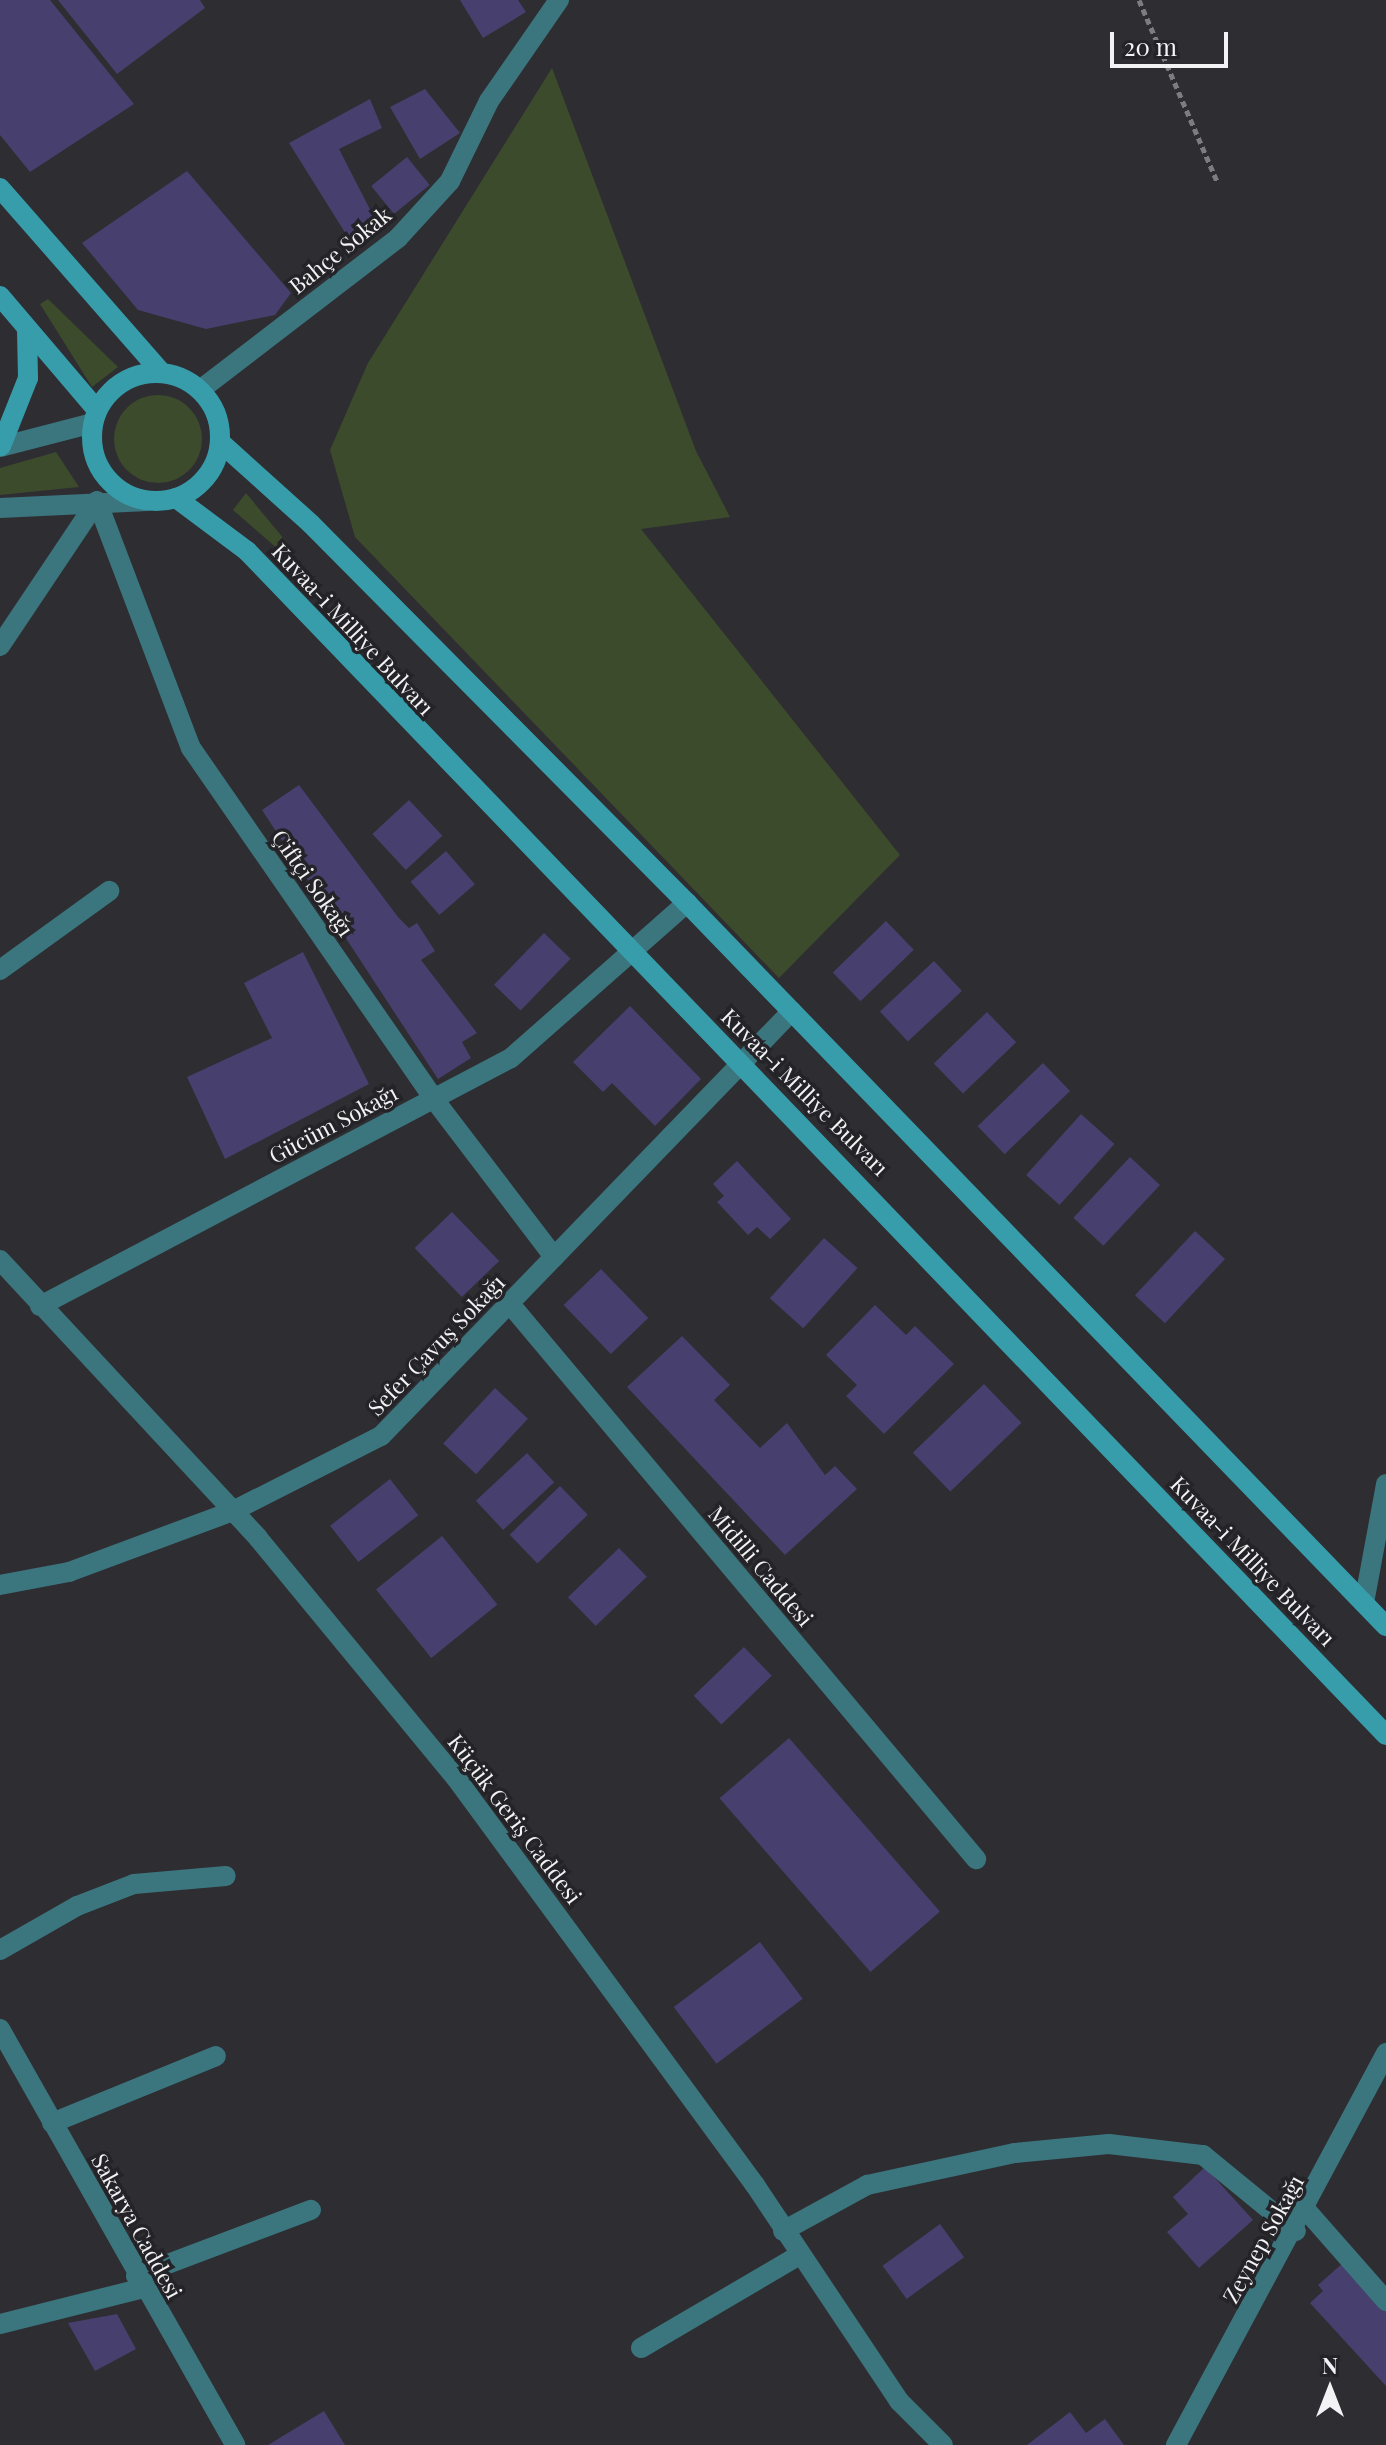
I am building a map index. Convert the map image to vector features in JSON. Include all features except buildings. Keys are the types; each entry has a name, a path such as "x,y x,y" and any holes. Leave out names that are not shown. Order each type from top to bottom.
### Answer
{"main road":[{"path":"0,188 162,373 200,390 212,405 220,442 206,476 176,498 148,501 110,482 92,444 95,416 124,381 162,373"},
{"path":"0,296 95,416"},
{"path":"0,446 28,378 27,331"},
{"name":"Kuvaa-i Milliye Bulvarı","path":"220,442 311,524 687,903 1386,1626"},
{"name":"Kuvaa-i Milliye Bulvarı","path":"176,498 247,551 628,955 744,1060 1386,1735"}],"street":[{"name":"Bahçe Sokak","path":"200,390 398,238 450,181 489,101 559,0"},
{"path":"0,446 95,416"},
{"path":"0,646 97,501"},
{"path":"0,508 97,501 148,501"},
{"name":"Çiftçi Sokağı","path":"97,501 191,748 433,1098 554,1257"},
{"path":"0,970 109,891"},
{"name":"Gücüm Sokağı","path":"40,1306 511,1058 687,903"},
{"name":"Sefer Çavuş Sokağı","path":"0,1585 69,1572 233,1511 381,1436 792,1011"},
{"name":"Küçük Geriş Caddesi","path":"0,1260 233,1511 456,1778 783,2231 899,2401 943,2445"},
{"name":"Midilli Caddesi","path":"510,1304 976,1859"},
{"path":"1364,1603 1386,1484"},
{"path":"0,1950 77,1906 134,1884 226,1876"},
{"name":"Sakarya Caddesi","path":"0,2029 140,2282 235,2445"},
{"name":"Zeynep Sokağı","path":"1176,2445 1307,2211 1386,2053"},
{"path":"52,2123 216,2056"},
{"path":"783,2231 867,2185 1015,2153 1109,2144 1203,2155 1296,2231"},
{"path":"0,2324 140,2282 311,2210"},
{"path":"1307,2211 1386,2301"},
{"path":"641,2348 798,2256"}],"path":[{"path":"1139,0 1217,181"}],"green space":[{"path":"552,68 696,451 730,517 641,529 900,855 779,978 355,537 330,450 368,363"},
{"path":"48,299 118,367 92,387 40,304"},
{"path":"158,395 175,398 189,408 199,422 202,439 199,456 189,470 175,480 158,483 141,480 127,470 117,456 114,439 117,422 127,408 141,398"},
{"path":"56,452 79,487 0,495 0,468"},
{"path":"246,493 294,551 287,557 233,510"}]}
